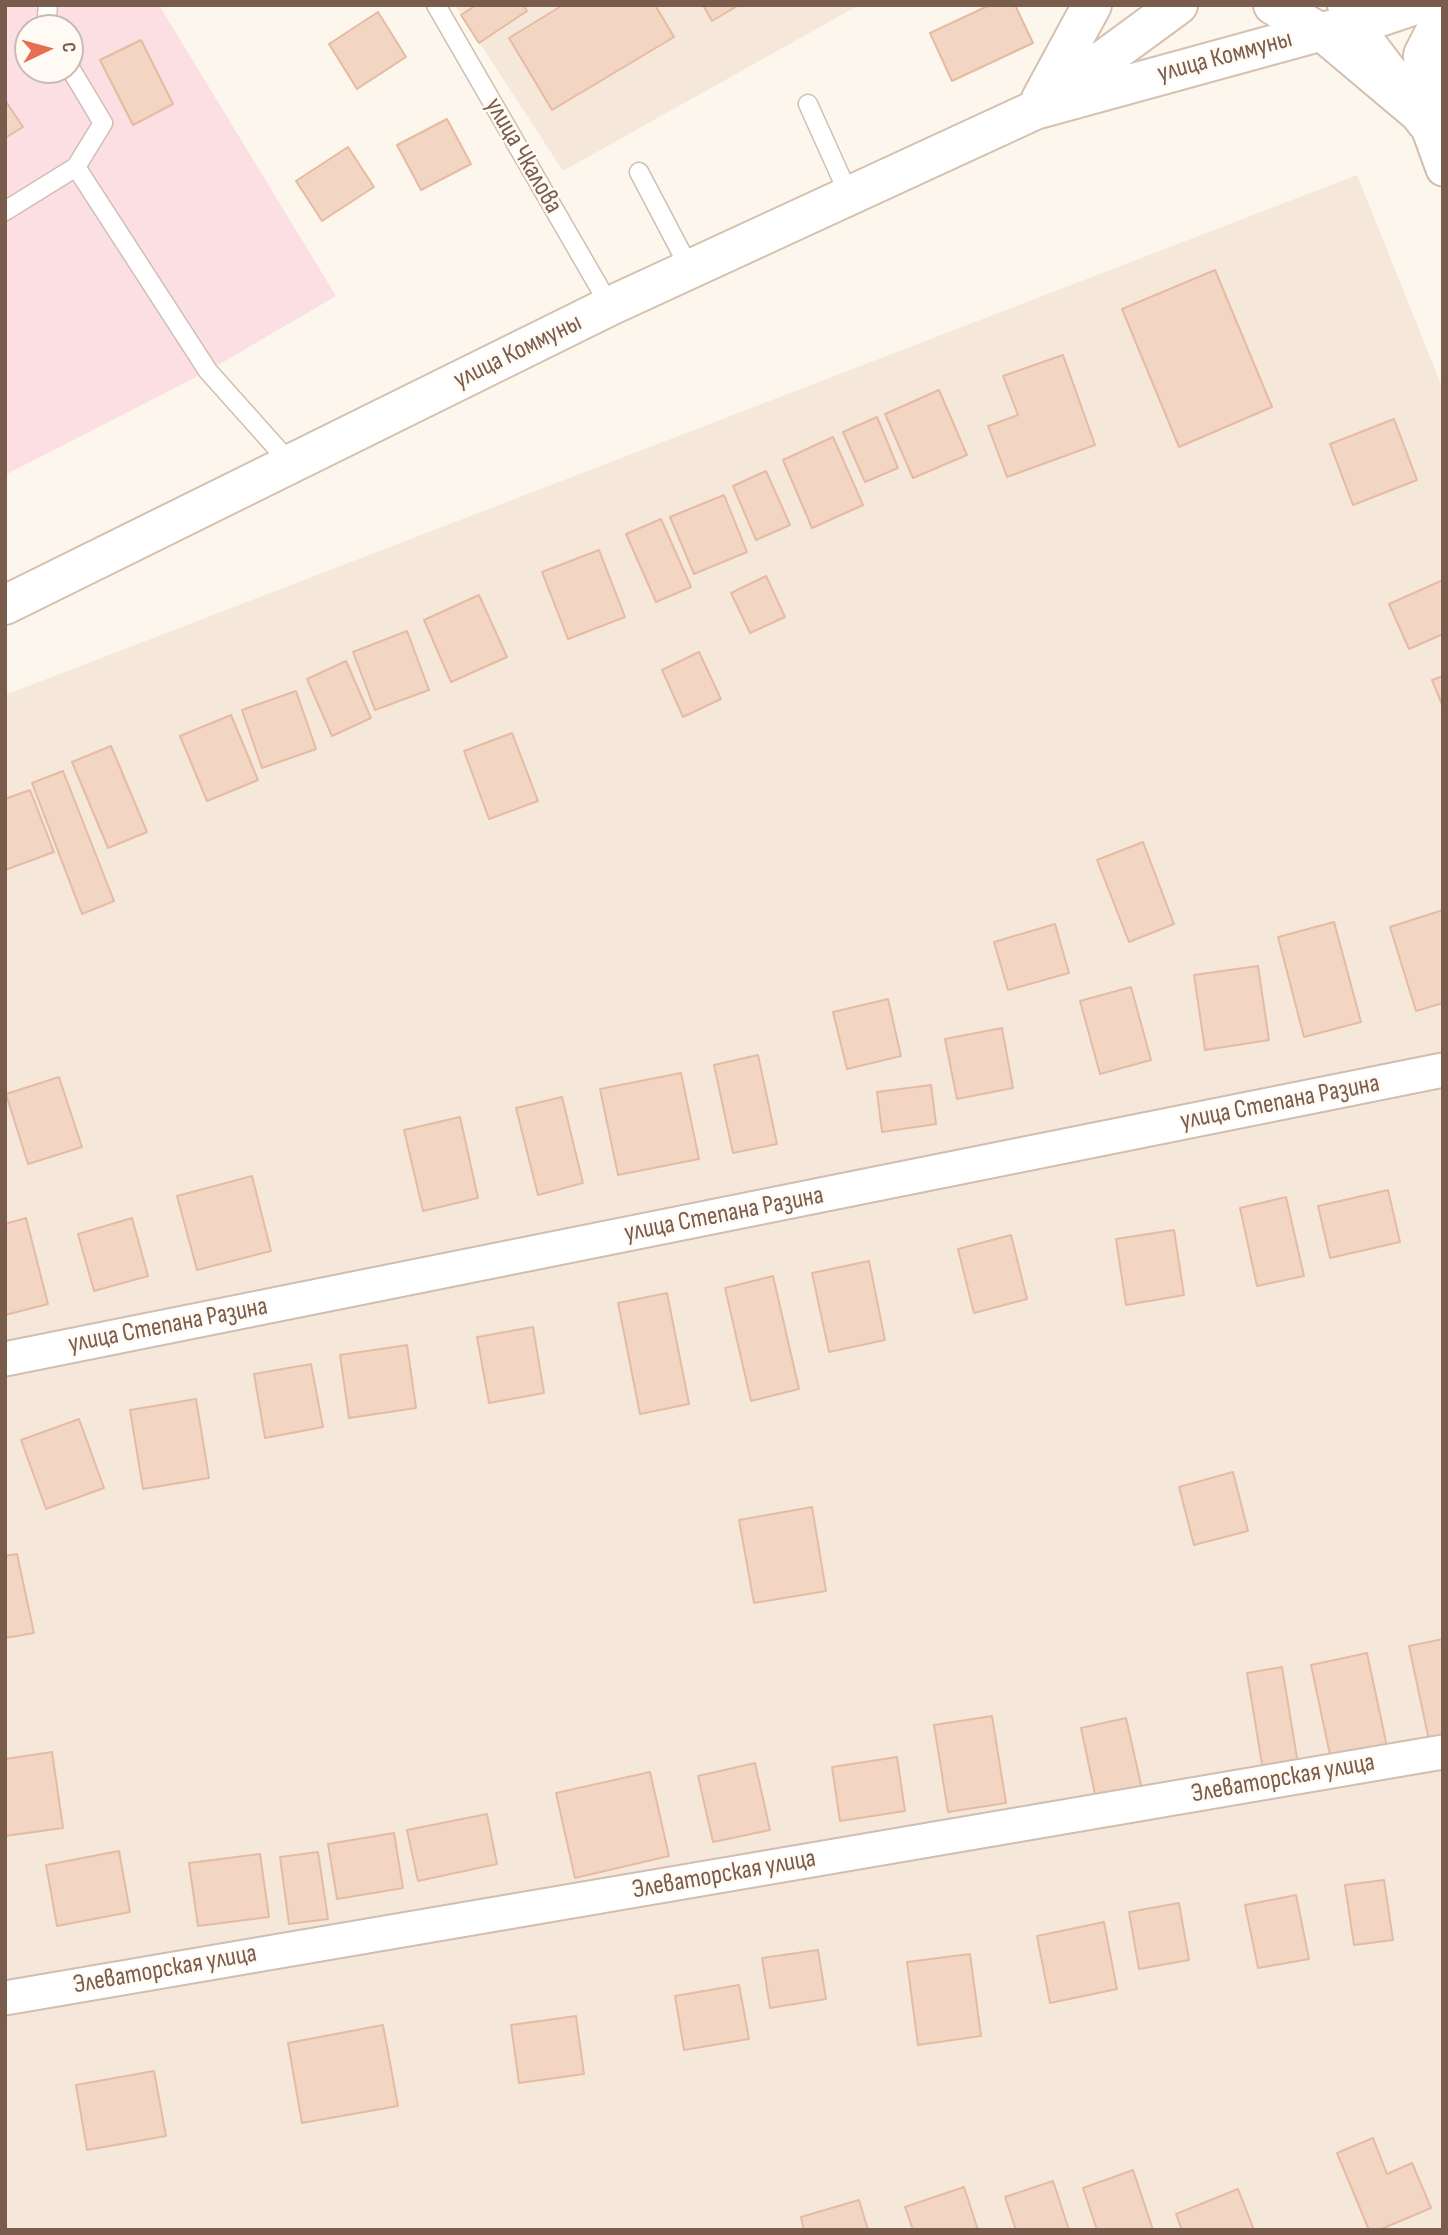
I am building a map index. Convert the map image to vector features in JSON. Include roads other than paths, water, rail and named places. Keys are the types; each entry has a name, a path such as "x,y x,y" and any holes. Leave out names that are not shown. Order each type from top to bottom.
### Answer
{"street":[{"path":"1035,110 1092,5"},
{"name":"улица Коммуны","path":"1035,110 1178,5"},
{"path":"1273,5 1340,21 1426,122"},
{"name":"улица Коммуны","path":"5,605 610,306 1035,110 1340,21 1415,5"},
{"path":"1443,16 1423,55 1426,122 1443,169"},
{"name":"улица Степана Разина","path":"5,1359 1443,1070"},
{"name":"Элеваторская улица","path":"5,1998 1443,1752"}],"lane":[{"name":"улица Чкалова","path":"436,5 610,306"},
{"path":"5,211 76,166 103,123 80,84"},
{"path":"808,104 849,195"},
{"path":"76,166 208,371 291,464"},
{"path":"639,172 690,269"}]}
